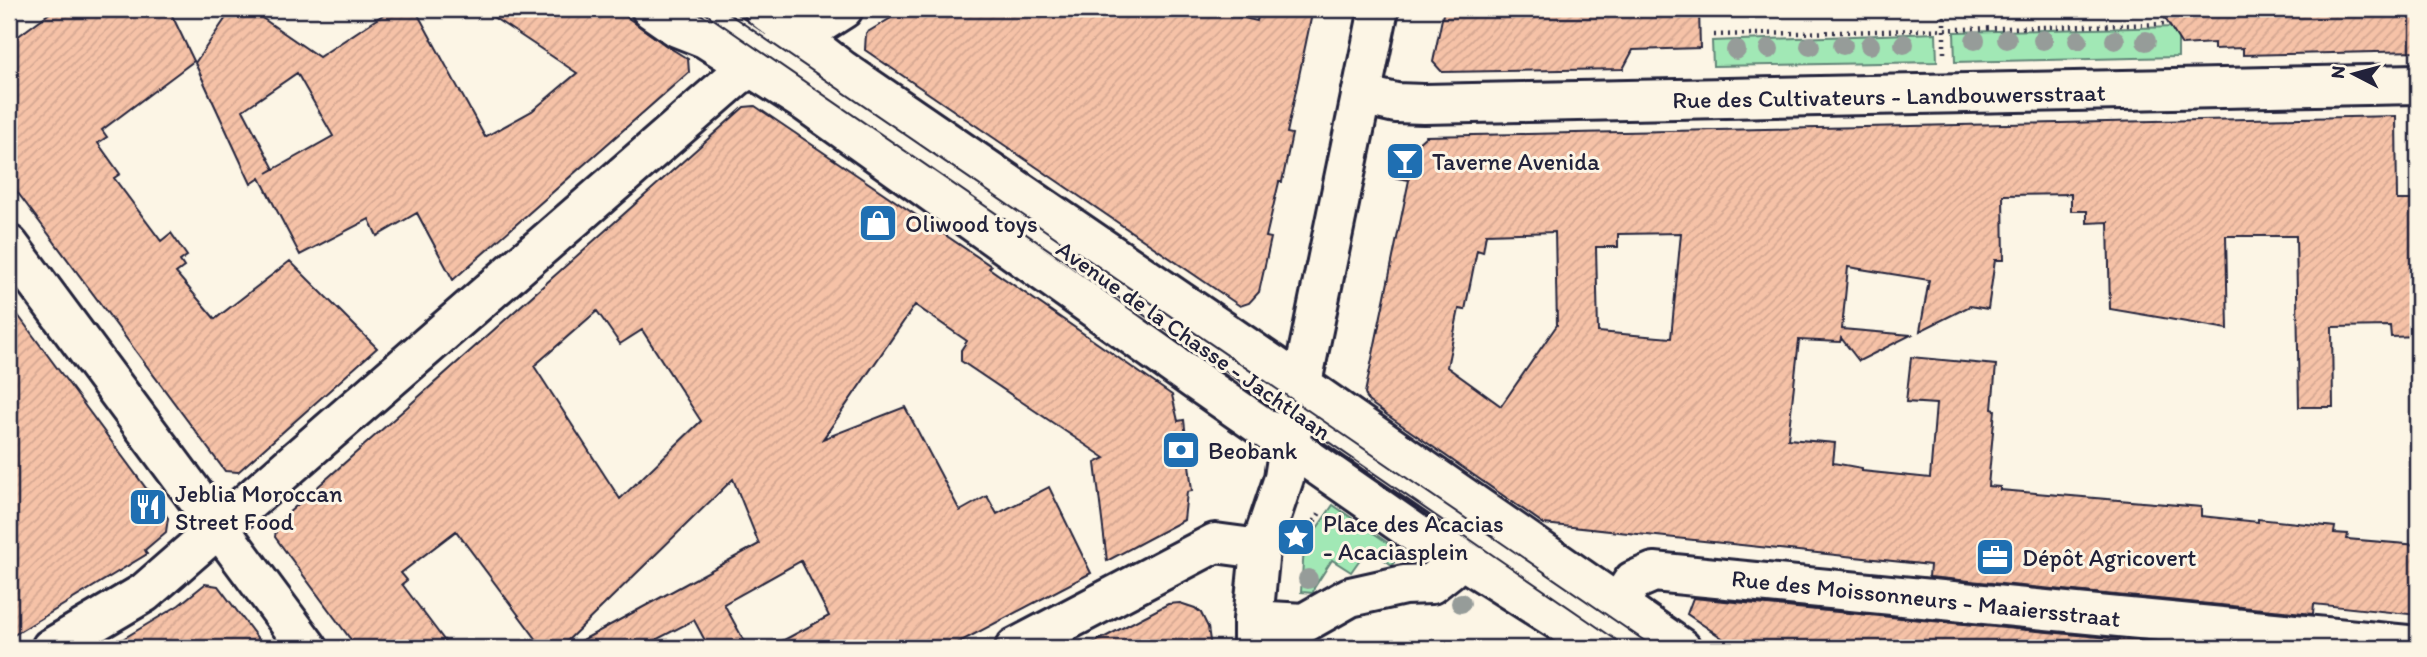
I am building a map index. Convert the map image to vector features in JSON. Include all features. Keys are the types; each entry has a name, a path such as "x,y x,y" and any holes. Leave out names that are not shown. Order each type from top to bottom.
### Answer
{"street":[{"name":"Avenue de la Chasse - Jachtlaan","path":"651,9 677,27 705,38 775,52 842,70 1296,414 1605,630"},
{"name":"Avenue de la Chasse - Jachtlaan","path":"764,9 775,52 818,111 1296,414 1425,540 1605,630 1681,648"},
{"path":"51,648 144,593 736,77 843,9"},
{"path":"1379,9 1284,478 1260,549 1253,634 1304,623 1350,597 1404,585 1431,584 1450,569 1457,556"},
{"name":"Rue des Cultivateurs - Landbouwersstraat","path":"1361,95 1396,103 1424,104 2418,84"},
{"path":"9,245 308,648"},
{"path":"1015,648 1215,543 1260,549"},
{"name":"Rue des Moissonneurs - Maaiersstraat","path":"1605,630 1633,582 1654,572 2418,646"}],"lane":[{"name":"Avenue de la Chasse - Jachtlaan","path":"711,9 775,52"},
{"name":"Avenue de la Chasse - Jachtlaan","path":"1605,630 1642,648"}],"path":[{"path":"1944,9 1944,68"},
{"path":"1714,35 2168,24"},
{"path":"1306,535 1326,505"}],"green space":[{"path":"2178,27 2178,57 1955,62 1954,32"},
{"path":"1936,33 1937,62 1713,66 1712,41"},
{"path":"1333,505 1401,552 1392,565 1368,548 1351,572 1332,560 1313,593 1301,592 1304,547"}],"building":[{"path":"55,9 169,9 194,61 102,130 107,137 98,143 120,174 114,178 161,241 171,233 187,256 180,261 184,267 176,273 215,319 290,261 377,348 238,472 225,471 9,181 9,43"},
{"path":"232,9 249,9 319,57 392,9 415,9 485,137 532,111 577,73 481,9 616,9 688,59 689,72 453,280 417,213 377,236 369,219 300,255 260,178 251,184 195,63","holes":["297,73 333,136 267,173 274,169 243,110"]},
{"path":"906,9 1207,9 1257,21 1260,9 1313,9 1287,133 1292,134 1266,237 1271,238 1259,292 1249,303 1240,306 865,50 866,33"},
{"path":"1444,9 1699,9 1700,48 1633,50 1623,69 1442,72 1433,62"},
{"path":"2159,9 2418,9 2418,51 2243,55 2243,48 2214,49 2214,43 2182,45"},
{"path":"755,106 991,266 989,268 1172,395 1178,421 1184,420 1192,491 1187,492 1184,520 1107,561 1095,463 1105,458 961,361 961,350 967,341 915,305 823,439 905,407 960,511 987,496 997,514 1049,487 1091,573 948,648 769,648 829,616 801,561 724,604 748,648 709,648 694,620 640,648 568,648 759,544 733,479 560,648 543,648 456,531 401,573 407,580 402,584 450,648 357,648 275,537 277,523 744,107","holes":["597,311 620,344 642,330 701,421 620,499 534,366"]},
{"path":"2396,116 2397,200 2418,200 2418,336 2391,337 2390,326 2332,327 2333,407 2299,407 2296,236 2226,236 2228,329 2110,309 2108,222 2087,223 2087,211 2071,211 2071,194 2003,195 2004,260 1995,260 1988,309 1970,306 1920,331 1929,280 1848,267 1842,329 1911,335 1859,361 1841,338 1840,342 1799,340 1788,439 1835,443 1833,463 1862,468 1862,471 1930,478 1936,404 1906,402 1911,357 1996,365 1988,486 2000,487 2000,490 2201,507 2201,516 2335,527 2334,533 2348,534 2347,539 2418,545 2418,615 2314,604 2313,614 1929,577 1930,565 1544,524 1387,415 1368,401 1365,393 1409,180 1391,177 1397,146 1416,145 1426,136","holes":["1555,232 1557,325 1501,406 1447,367 1459,309 1465,310 1477,250 1483,252 1486,234","1681,233 1671,338 1598,332 1596,247 1618,247 1618,234"]},
{"path":"9,303 168,518 166,532 145,550 147,554 9,638"},
{"path":"205,584 218,586 265,648 108,648 179,605"},
{"path":"1693,598 2214,648 1737,648 1687,614"},
{"path":"1180,603 1201,613 1208,627 1211,648 1084,648 1168,604"}],"tram line":[{"path":"699,9 1628,648"},
{"path":"722,9 1655,648"}],"place":[{"name":"Taverne Avenida","path":"1405,161"},
{"name":"Oliwood toys","path":"878,223"},
{"name":"Beobank","path":"1181,450"},
{"name":"Jeblia Moroccan Street Food","path":"148,507"},
{"name":"Place des Acacias - Acaciasplein","path":"1296,537"},
{"name":"Dépôt Agricovert","path":"1995,557"}]}
